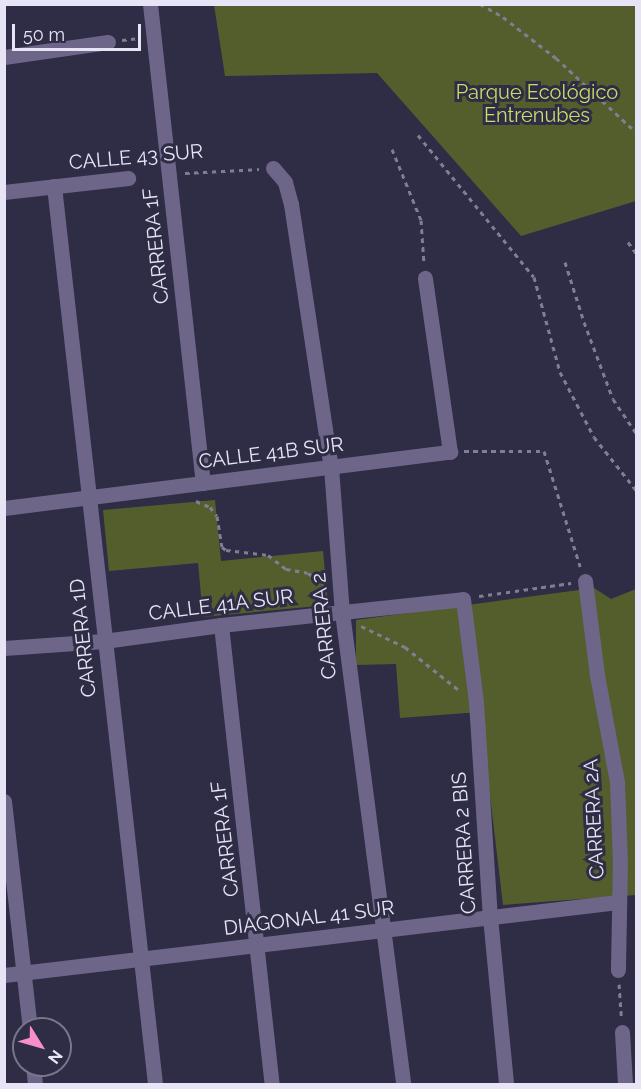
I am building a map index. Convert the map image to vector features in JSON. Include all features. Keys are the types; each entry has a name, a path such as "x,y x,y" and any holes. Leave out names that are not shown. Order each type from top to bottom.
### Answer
{"street":[{"name":"CARRERA 1F","path":"150,4 203,483"},
{"path":"4,57 108,42"},
{"name":"CARRERA 2","path":"273,168 285,182 291,204 331,467 342,609 403,1084"},
{"name":"CALLE 43 SUR","path":"4,192 128,178"},
{"name":"CARRERA 1D","path":"54,186 155,1084"},
{"path":"425,278 450,452"},
{"name":"CALLE 41B SUR","path":"4,508 450,452"},
{"name":"CARRERA 2A","path":"585,581 597,675 617,782 620,862 618,970"},
{"name":"CALLE 41A SUR","path":"4,648 104,641 342,609 463,599"},
{"name":"CARRERA 2 BIS","path":"463,599 476,702 490,917 506,1084"},
{"name":"CARRERA 1F","path":"221,625 272,1084"},
{"path":"4,801 29,1017"},
{"name":"DIAGONAL 41 SUR","path":"4,975 618,902"},
{"path":"622,1032 625,1084"}],"path":[{"path":"480,4 503,16 556,58 636,132"},
{"path":"108,42 153,36"},
{"path":"418,135 534,277 560,372 594,437 636,490"},
{"path":"392,149 421,220 425,278"},
{"name":"CALLE 43 SUR","path":"169,174 273,168"},
{"path":"628,242 636,253"},
{"path":"565,262 613,399 636,433"},
{"path":"450,452 544,451 585,581 463,599"},
{"path":"195,501 210,507 217,516 222,547 226,550 268,555 286,569 308,573 342,609 405,647 445,682 476,702"},
{"path":"618,970 622,1032"}],"green space":[{"name":"Parque Ecológico Entrenubes","path":"214,5 636,5 636,201 521,236 377,73 225,76"},
{"path":"215,500 221,561 323,551 328,605 203,617 198,563 109,571 103,510"},
{"path":"594,588 611,599 636,589 636,895 503,905 480,712 400,718 396,664 356,665 356,620"}]}
